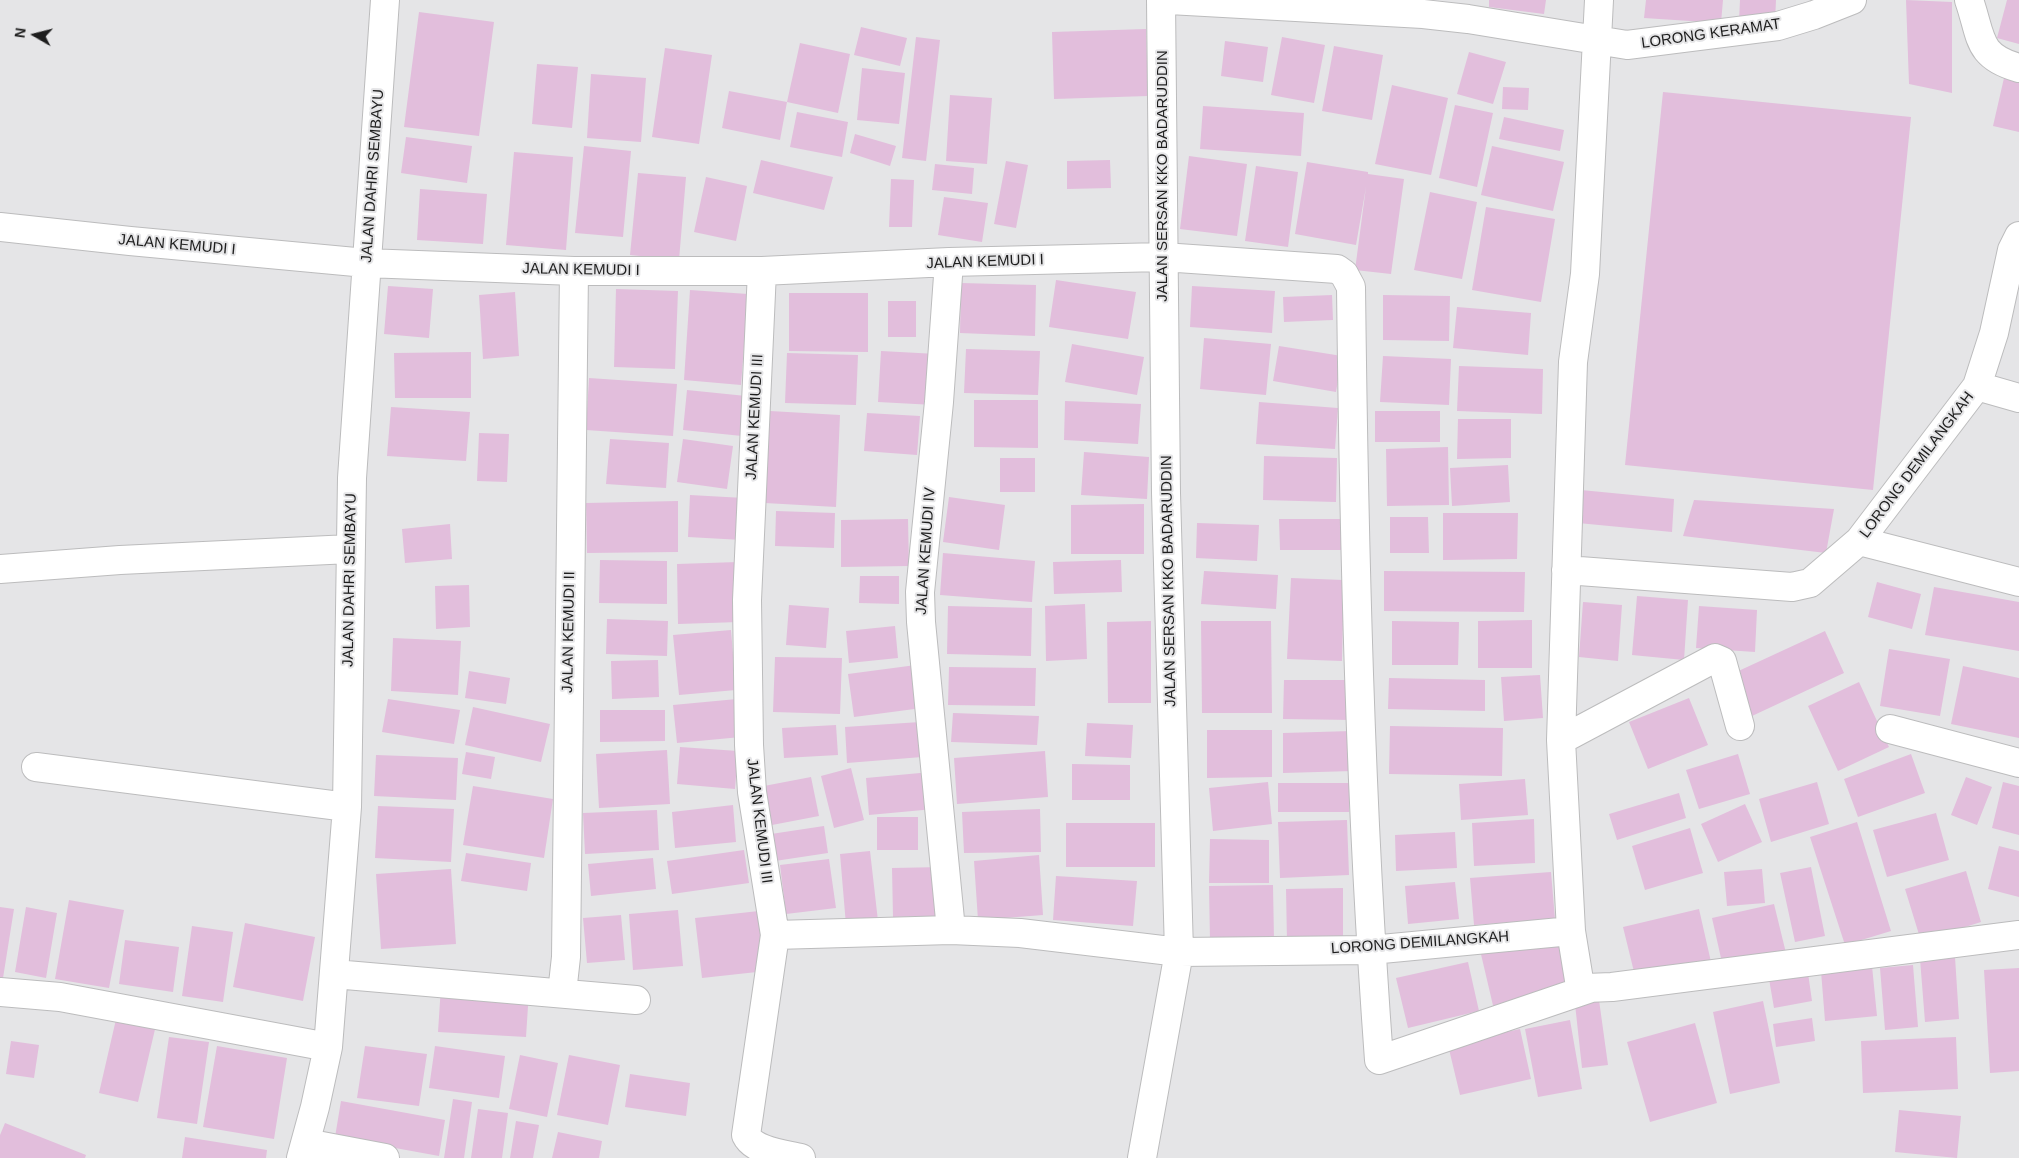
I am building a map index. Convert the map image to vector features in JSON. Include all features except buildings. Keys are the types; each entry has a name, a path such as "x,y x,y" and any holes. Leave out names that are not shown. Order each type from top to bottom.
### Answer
{"street":[{"name":"JALAN DAHRI SEMBAYU","path":"303,1150 328,1047 347,807 352,478 386,0"},
{"name":"JALAN SERSAN KKO BADARUDDIN","path":"1142,1158 1179,952 1166,493 1161,0"},
{"name":"LORONG KERAMAT","path":"1169,0 1423,14 1468,19 1627,45 1778,26 1838,3"},
{"path":"1600,0 1596,40 1585,274 1573,362 1561,740 1571,931 1579,980 1582,985 1591,988 2019,935"},
{"path":"1969,0 1988,54 1998,61 2019,68"},
{"name":"JALAN KEMUDI I","path":"0,227 130,241 366,262 574,272 762,271 949,262 1163,257 1337,269 1349,280 1354,498 1371,950 1379,1060 1591,988"},
{"name":"LORONG DEMILANGKAH","path":"1566,570 1792,587 1810,583 1859,541 1978,386 1994,332 2012,250 2019,236"},
{"name":"JALAN KEMUDI IV","path":"949,262 939,402 920,592 921,622 951,930"},
{"name":"JALAN KEMUDI III","path":"762,271 747,600 749,735 752,792 775,935 746,1134 748,1140 758,1147 801,1158"},
{"name":"JALAN KEMUDI II","path":"562,993 566,957 574,272"},
{"path":"1978,386 2019,398"},
{"path":"1859,541 2019,582"},
{"path":"0,569 120,560 350,549"},
{"path":"1561,740 1715,658 1722,661 1740,726"},
{"path":"1890,730 2019,763"},
{"path":"36,767 347,807"},
{"path":"775,935 951,930 1029,934 1179,952"},
{"name":"LORONG DEMILANGKAH","path":"1179,952 1371,950 1571,931"},
{"path":"334,974 636,1000"},
{"path":"0,992 60,997 328,1047"},
{"path":"303,1150 385,1158"}]}
